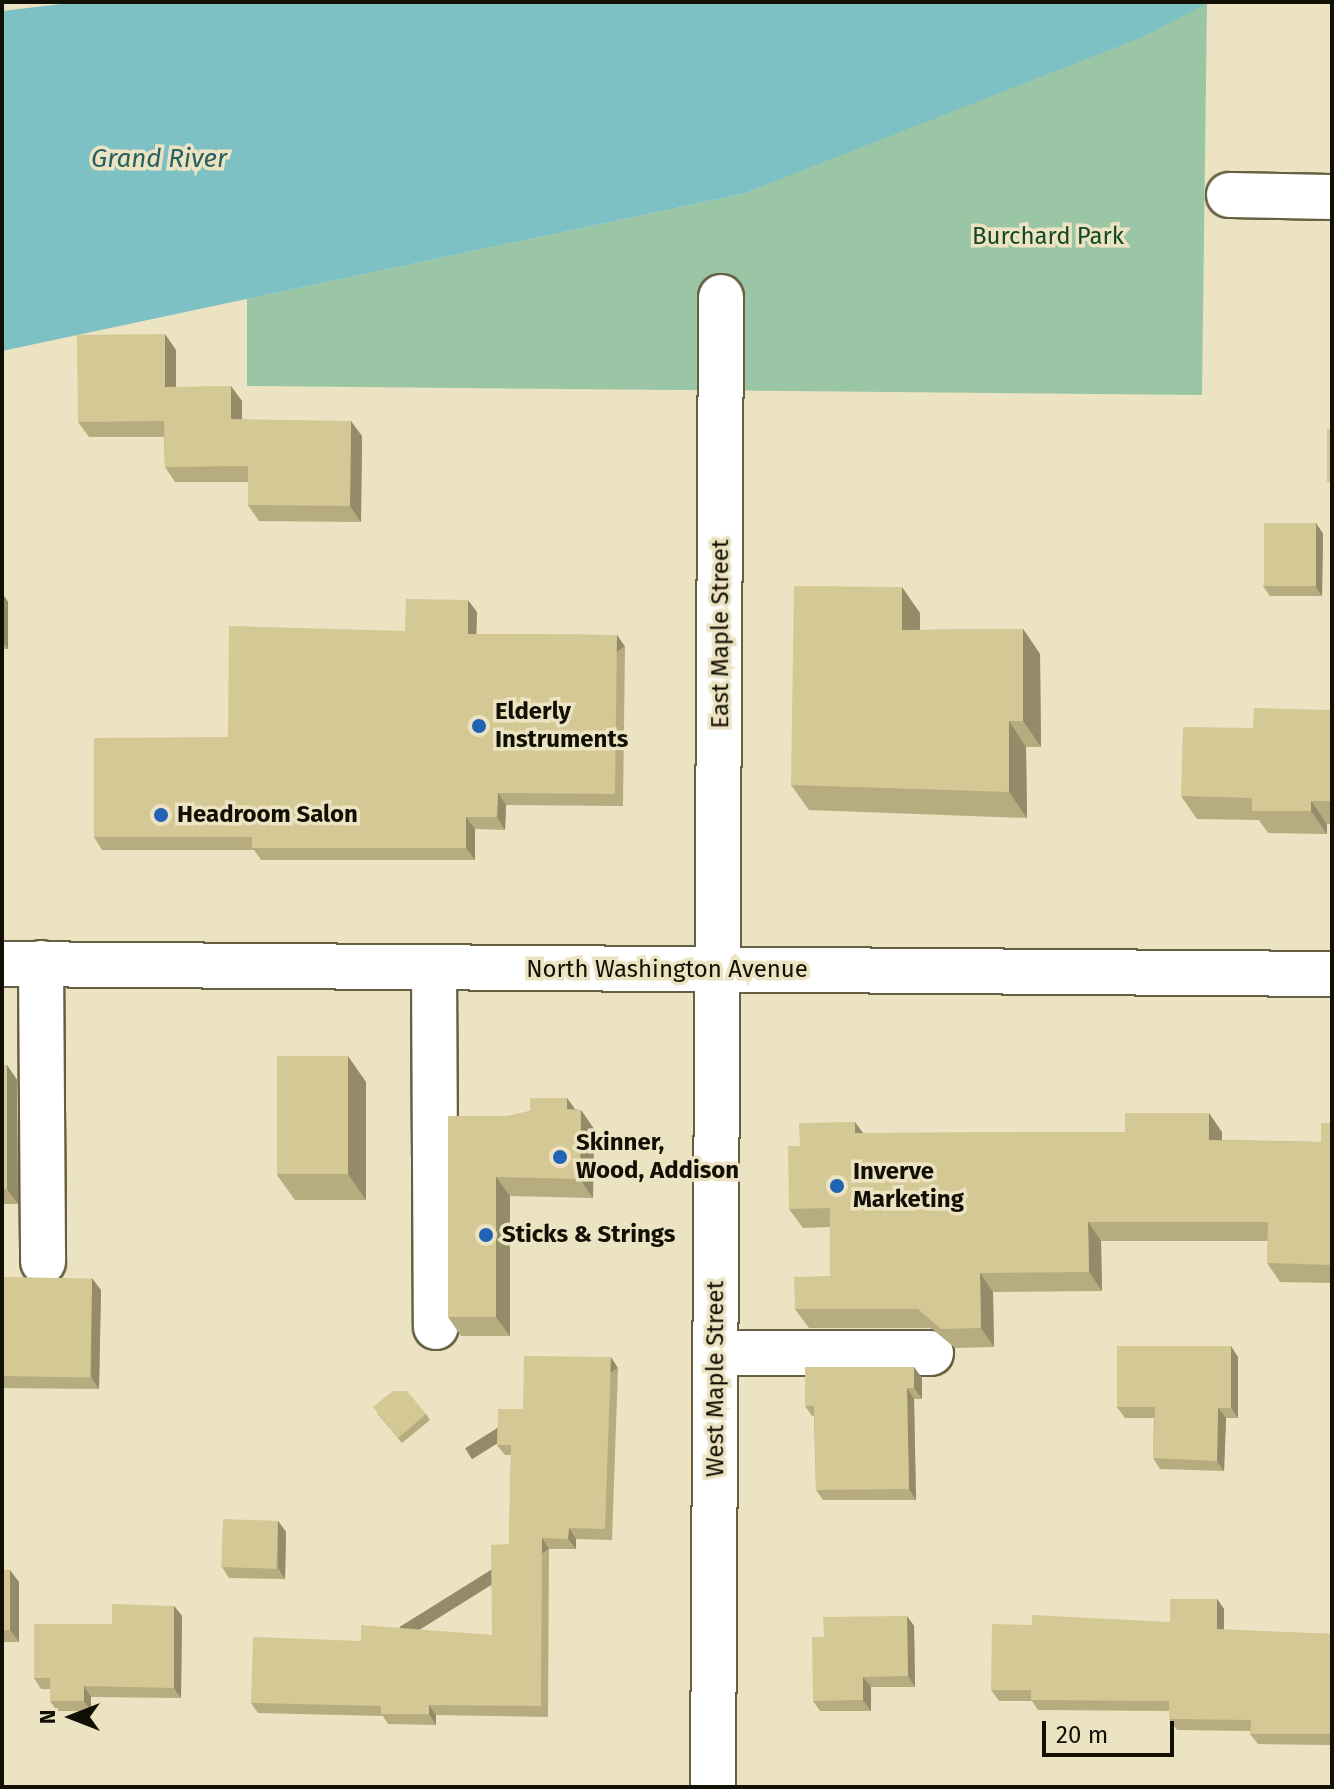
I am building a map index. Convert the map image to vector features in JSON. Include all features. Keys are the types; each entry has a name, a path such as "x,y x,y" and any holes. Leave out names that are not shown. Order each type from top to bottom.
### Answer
{"street":[{"path":"1229,195 1332,197"},
{"name":"East Maple Street","path":"719,971 721,297"},
{"path":"21,964 43,1262"},
{"name":"North Washington Avenue","path":"21,964 1332,974"},
{"path":"434,969 436,1327"},
{"name":"West Maple Street","path":"713,1787 719,971"},
{"path":"717,1353 931,1353"}],"green space":[{"name":"Burchard Park","path":"1207,2 1202,395 247,386 247,299 742,194"}],"water":[{"name":"Grand River","path":"79,2 1210,2 1140,38 742,194 2,351 2,11"}],"building":[{"path":"165,334 165,387 231,386 231,419 351,421 350,506 248,505 248,466 165,467 164,421 78,422 77,335"},
{"path":"1327,429 1332,429 1332,482 1327,482"},
{"path":"1264,523 1316,523 1316,586 1264,586"},
{"path":"794,586 902,587 902,630 1023,629 1023,721 1009,721 1009,792 791,785"},
{"path":"406,599 468,600 468,634 617,635 615,794 498,793 497,817 466,817 466,848 252,848 252,837 94,837 94,738 228,737 229,626 405,631"},
{"path":"1254,708 1332,710 1332,801 1311,801 1311,811 1252,811 1252,798 1181,796 1183,727 1253,728"},
{"path":"277,1056 348,1056 348,1174 277,1174"},
{"path":"2,1065 7,1065 7,1189 2,1189"},
{"path":"530,1098 567,1098 567,1109 581,1110 580,1179 496,1177 496,1317 448,1317 448,1116 508,1116 530,1111"},
{"path":"1125,1113 1209,1113 1209,1140 1321,1142 1321,1123 1332,1123 1332,1265 1267,1263 1268,1222 1088,1222 1089,1272 980,1273 981,1328 941,1329 918,1309 795,1309 794,1277 830,1276 830,1208 789,1209 788,1146 800,1146 799,1123 855,1122 855,1133 1125,1132"},
{"path":"4,1277 92,1279 90,1378 2,1376"},
{"path":"1117,1346 1231,1346 1231,1408 1218,1408 1217,1461 1153,1458 1155,1407 1117,1407"},
{"path":"524,1356 611,1357 605,1529 569,1528 568,1539 542,1538 541,1706 429,1705 429,1714 381,1714 381,1706 251,1703 253,1637 361,1641 361,1625 492,1635 491,1545 509,1544 511,1445 497,1445 498,1409 523,1409"},
{"path":"805,1367 914,1367 914,1388 907,1388 909,1489 816,1490 814,1406 805,1406"},
{"path":"393,1391 407,1391 426,1414 398,1438 373,1407"},
{"path":"223,1519 278,1521 276,1569 221,1567"},
{"path":"2,1570 10,1570 10,1630 2,1630"},
{"path":"1170,1599 1217,1599 1217,1629 1332,1634 1332,1734 1250,1734 1251,1720 1169,1719 1169,1701 1031,1700 1031,1690 991,1690 992,1624 1032,1625 1032,1615 1170,1622"},
{"path":"112,1604 174,1606 174,1688 84,1686 84,1701 50,1701 50,1678 34,1678 34,1624 112,1624"},
{"path":"907,1616 908,1676 863,1677 863,1700 813,1701 812,1637 824,1637 823,1617"}],"place":[{"name":"Elderly Instruments","path":"479,726"},
{"name":"Headroom Salon","path":"161,815"},
{"name":"Skinner, Wood, Addison","path":"560,1157"},
{"name":"Inverve Marketing","path":"837,1186"},
{"name":"Sticks & Strings","path":"486,1235"}]}
